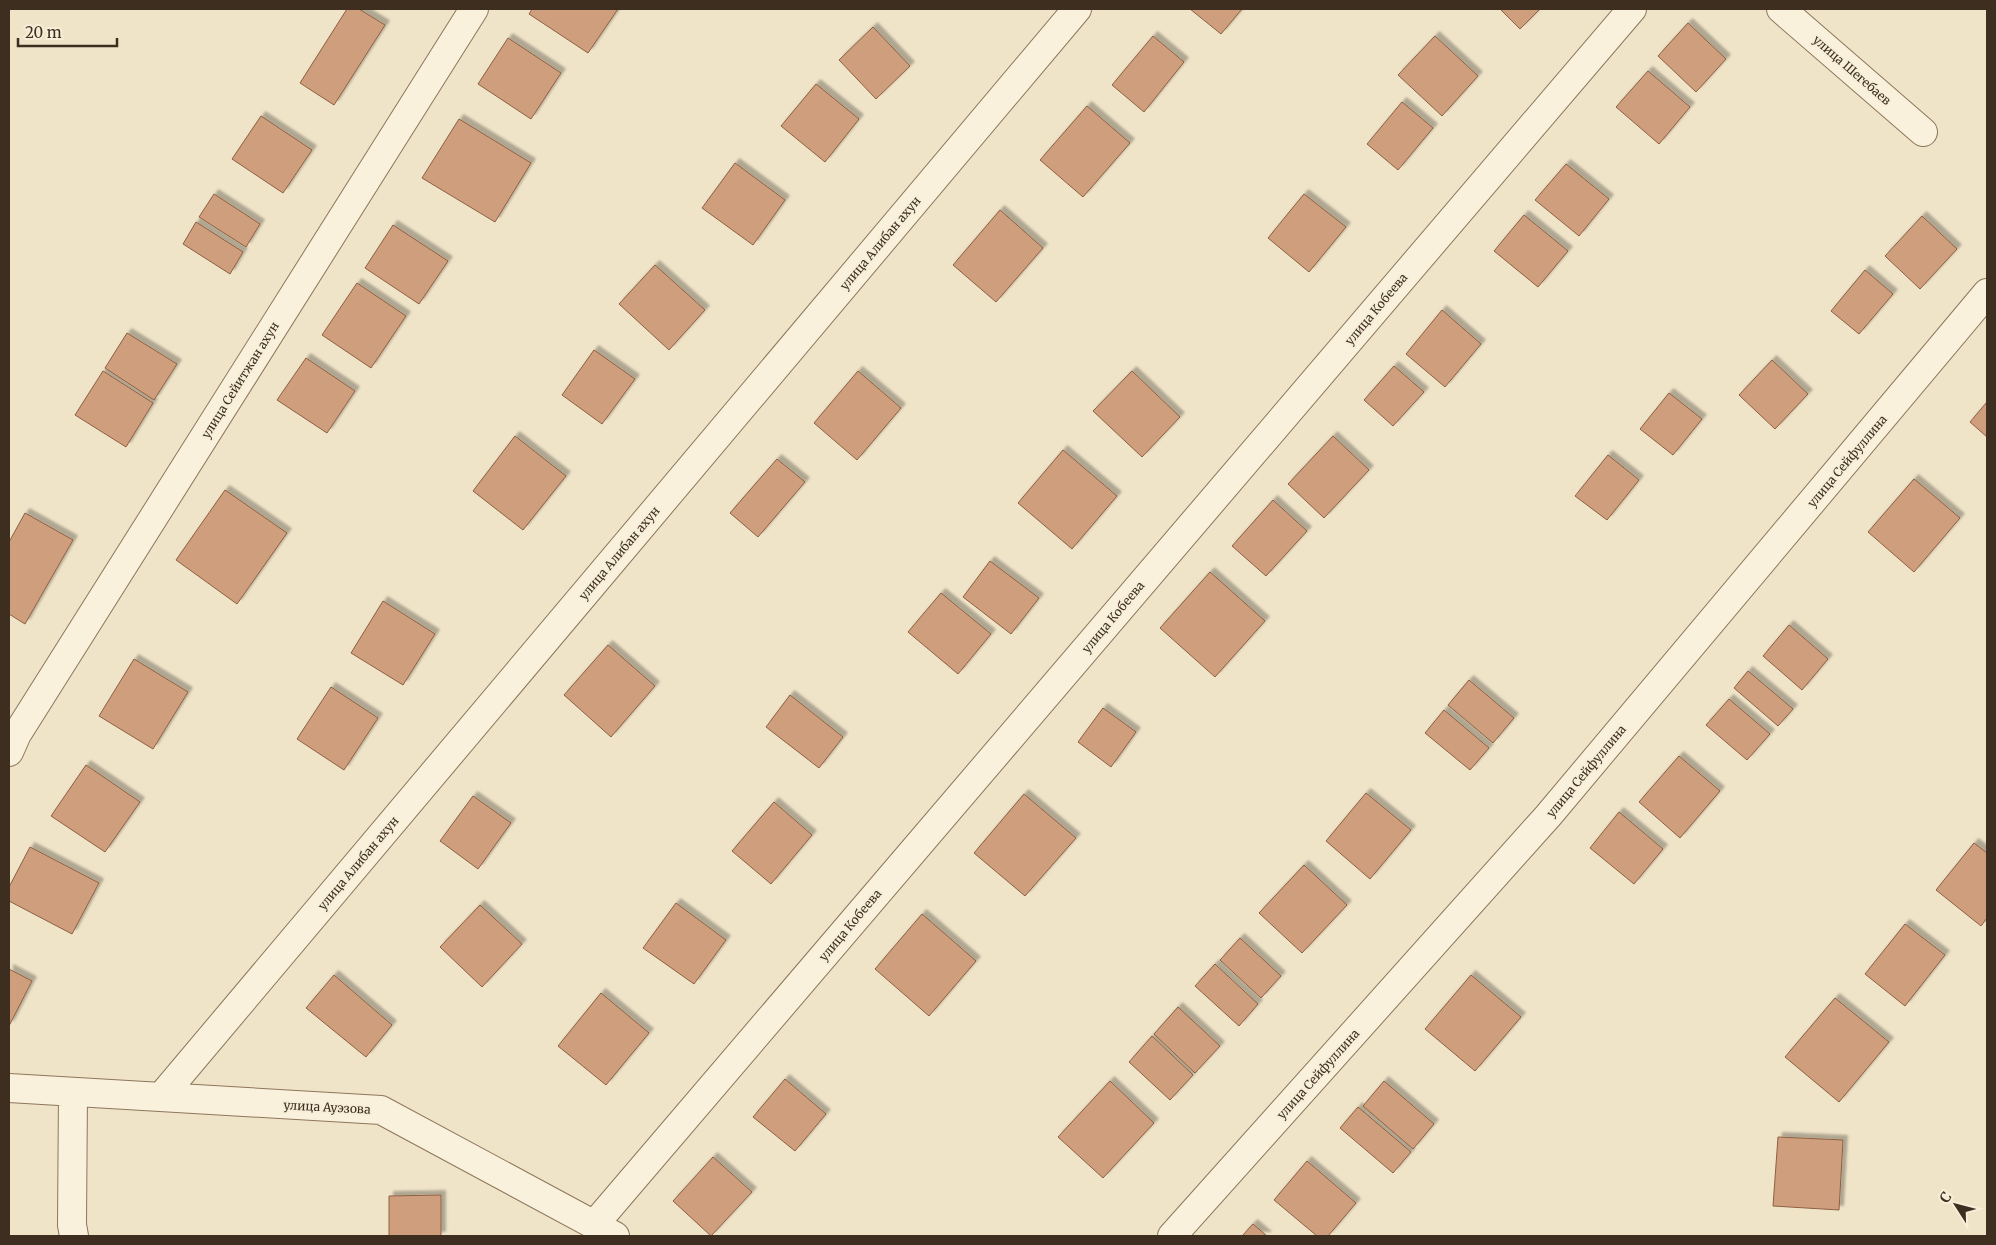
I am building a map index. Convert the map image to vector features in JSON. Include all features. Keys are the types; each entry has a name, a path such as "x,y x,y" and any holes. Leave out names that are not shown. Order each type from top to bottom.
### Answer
{"street":[{"name":"улица Сейитжан ахун","path":"9,752 17,734 474,9"},
{"name":"улица Алибан ахун","path":"161,1097 1077,9"},
{"name":"улица Кобеева","path":"604,1231 1632,9"},
{"name":"улица Шегебаев","path":"1781,9 1923,132"},
{"name":"улица Сейфуллина","path":"1172,1236 1548,816 1987,294"},
{"name":"улица Ауэзова","path":"9,1088 381,1110 604,1231"},
{"path":"73,1092 72,1225 74,1236"}],"building":[{"path":"347,9 359,9 385,25 334,105 300,83"},
{"path":"532,9 618,9 588,53 529,14"},
{"path":"1190,9 1242,9 1221,34"},
{"path":"1500,9 1540,9 1520,29"},
{"path":"1688,23 1726,59 1696,92 1658,56"},
{"path":"873,27 910,66 876,99 839,60"},
{"path":"1153,36 1184,62 1144,112 1112,85"},
{"path":"1435,36 1478,76 1442,116 1398,75"},
{"path":"508,38 561,73 531,119 478,84"},
{"path":"1648,71 1690,107 1659,144 1616,107"},
{"path":"816,84 859,119 825,162 781,126"},
{"path":"1402,102 1433,128 1398,170 1367,144"},
{"path":"1087,106 1130,143 1083,197 1040,160"},
{"path":"261,116 312,150 283,193 232,159"},
{"path":"459,119 531,163 495,222 422,178"},
{"path":"735,163 785,200 753,245 702,208"},
{"path":"1566,164 1609,199 1579,236 1535,200"},
{"path":"214,194 260,224 246,247 199,217"},
{"path":"1304,194 1346,227 1309,272 1268,238"},
{"path":"1000,210 1043,248 996,302 953,265"},
{"path":"1524,215 1568,251 1538,287 1494,251"},
{"path":"1922,216 1957,249 1920,289 1885,256"},
{"path":"196,222 243,252 230,274 183,244"},
{"path":"393,225 448,261 419,304 365,268"},
{"path":"655,265 705,310 669,350 619,304"},
{"path":"1865,270 1893,294 1859,334 1831,311"},
{"path":"357,283 406,316 371,368 322,335"},
{"path":"1442,310 1481,344 1445,387 1406,354"},
{"path":"127,333 177,364 154,400 105,368"},
{"path":"594,350 635,379 602,424 562,395"},
{"path":"306,358 355,391 327,433 277,400"},
{"path":"1772,360 1808,394 1775,429 1739,395"},
{"path":"1394,366 1424,392 1393,426 1364,400"},
{"path":"103,371 153,403 126,447 75,415"},
{"path":"858,371 901,408 857,460 814,423"},
{"path":"1132,371 1180,417 1142,457 1093,411"},
{"path":"1669,393 1702,419 1673,455 1640,429"},
{"path":"1987,402 1987,437 1970,422"},
{"path":"515,436 566,476 523,530 473,491"},
{"path":"1333,436 1369,470 1324,518 1288,484"},
{"path":"1063,450 1117,496 1072,549 1018,503"},
{"path":"1608,455 1639,480 1607,520 1575,496"},
{"path":"777,459 805,482 758,537 730,513"},
{"path":"1914,479 1960,518 1914,572 1868,532"},
{"path":"225,490 287,533 237,604 176,560"},
{"path":"1273,500 1307,531 1266,576 1232,546"},
{"path":"25,513 73,540 25,624 9,614 9,542"},
{"path":"990,561 1039,598 1011,634 963,597"},
{"path":"1210,572 1265,621 1215,677 1160,628"},
{"path":"941,593 991,634 958,674 908,632"},
{"path":"383,601 435,634 403,685 351,653"},
{"path":"1789,625 1828,659 1802,690 1763,656"},
{"path":"608,645 655,686 611,737 564,695"},
{"path":"134,659 188,692 153,749 99,716"},
{"path":"1748,671 1793,709 1778,726 1734,688"},
{"path":"1469,680 1514,718 1493,743 1448,705"},
{"path":"331,687 378,718 344,770 297,739"},
{"path":"790,695 843,737 819,768 766,727"},
{"path":"1729,699 1770,734 1747,760 1706,725"},
{"path":"1103,708 1136,732 1111,767 1078,742"},
{"path":"1444,710 1489,748 1470,770 1425,733"},
{"path":"1679,756 1720,791 1680,838 1639,802"},
{"path":"86,765 140,802 105,852 51,816"},
{"path":"1366,793 1411,830 1370,879 1326,841"},
{"path":"1024,794 1076,838 1025,896 974,853"},
{"path":"473,796 511,823 478,869 440,841"},
{"path":"774,802 812,835 771,884 732,851"},
{"path":"1619,812 1663,849 1634,884 1590,848"},
{"path":"1974,843 1987,853 1987,918 1981,926 1936,890"},
{"path":"30,847 99,883 72,934 9,901 9,887"},
{"path":"1304,865 1347,905 1302,953 1259,913"},
{"path":"676,903 726,940 694,984 643,948"},
{"path":"480,905 522,944 482,987 440,947"},
{"path":"922,914 976,961 929,1016 875,969"},
{"path":"1905,924 1945,955 1905,1006 1865,974"},
{"path":"1240,938 1281,976 1261,998 1220,960"},
{"path":"1215,964 1258,1004 1239,1026 1195,986"},
{"path":"9,969 32,981 9,1026"},
{"path":"334,975 392,1025 366,1057 306,1008"},
{"path":"1471,975 1521,1017 1475,1071 1425,1029"},
{"path":"601,993 649,1033 606,1085 558,1046"},
{"path":"1835,998 1889,1042 1839,1102 1785,1057"},
{"path":"1178,1007 1220,1046 1195,1073 1154,1034"},
{"path":"1152,1036 1193,1075 1170,1100 1129,1062"},
{"path":"785,1079 826,1114 795,1151 753,1117"},
{"path":"1110,1081 1154,1123 1103,1178 1058,1137"},
{"path":"1384,1081 1434,1124 1413,1149 1363,1106"},
{"path":"1358,1107 1411,1152 1393,1173 1340,1128"},
{"path":"1778,1137 1843,1140 1839,1210 1773,1206"},
{"path":"713,1157 752,1192 711,1236 673,1201"},
{"path":"1307,1161 1356,1203 1328,1236 1317,1236 1274,1200"},
{"path":"441,1195 441,1236 389,1236 389,1196"},
{"path":"1253,1224 1267,1236 1242,1236"}]}
